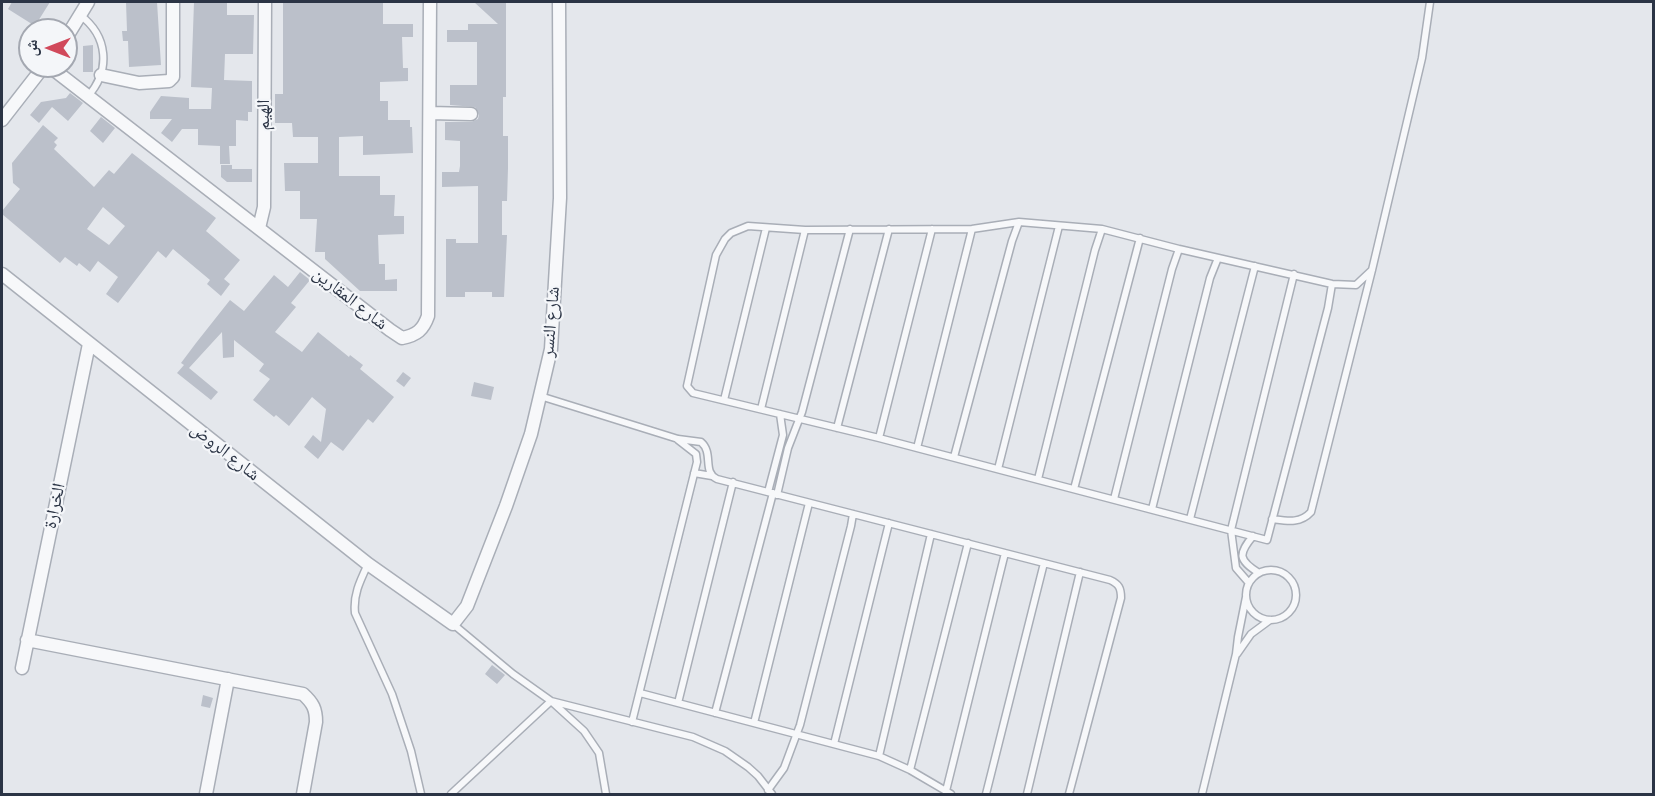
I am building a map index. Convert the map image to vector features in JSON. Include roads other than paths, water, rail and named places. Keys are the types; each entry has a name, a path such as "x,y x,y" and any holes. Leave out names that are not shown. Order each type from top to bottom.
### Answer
{"street":[{"path":"78,18 88,2"},
{"path":"101,75 139,83 169,81 173,77 173,2"},
{"name":"الهيم","path":"259,228 264,207 265,2"},
{"name":"شارع المقارين","path":"65,78 390,330 402,338 412,336 423,328 428,316 430,2"},
{"name":"شارع النسر","path":"453,624 466,606 506,506 531,434 551,349 560,198 559,2"},
{"path":"2,120 35,78"},
{"path":"430,113 471,114"},
{"name":"شارع الروض","path":"2,274 368,564 453,624"},
{"name":"الخرارة","path":"22,668 88,344"},
{"path":"27,640 303,694 316,710 316,722 303,795"},
{"path":"206,795 228,679"}],"lane":[{"path":"1272,519 1291,521 1305,519 1311,513 1422,58 1430,2"},
{"path":"80,15 93,27 101,41 104,58 101,75 88,96"},
{"path":"1332,284 1328,309 1267,540 954,457 693,393 687,386 716,255 725,239 739,229 748,226 805,230 972,229 1019,222 1102,229 1332,284 1356,285 1372,270"},
{"path":"954,457 1019,222"},
{"path":"998,469 1053,242 1059,226"},
{"path":"724,400 766,228"},
{"path":"715,713 773,493 800,419 850,229"},
{"path":"837,428 889,229"},
{"path":"879,438 932,229"},
{"path":"917,448 972,229"},
{"path":"1038,479 1102,229"},
{"path":"761,409 805,230"},
{"path":"1074,489 1140,238"},
{"path":"1114,499 1169,280 1179,249"},
{"path":"1152,509 1210,278 1218,258"},
{"path":"1190,519 1255,266"},
{"path":"1249,584 1236,568 1231,530 1294,274"},
{"path":"540,396 678,440 701,442 708,450 709,472 712,476"},
{"path":"773,493 783,435 780,414"},
{"path":"632,722 697,462 696,454 678,440"},
{"path":"694,473 1080,572 1118,584 1121,598 1069,795"},
{"path":"678,703 733,482"},
{"path":"754,723 809,503"},
{"path":"551,701 693,737 725,751 758,776 770,792 784,768 797,735 853,514"},
{"path":"834,744 889,523"},
{"path":"879,756 930,534"},
{"path":"1253,536 1242,550 1242,558 1258,573"},
{"path":"910,770 968,543"},
{"path":"640,693 879,756 910,770 948,793 1005,553"},
{"path":"986,795 1044,563"},
{"path":"368,564 357,587 354,601 355,614 392,694 411,751 422,795"},
{"path":"1202,795 1236,654 1238,637 1246,597 1249,584 1258,573 1272,570 1286,574 1291,579 1296,592 1289,612 1277,620 1256,615 1251,611 1246,597"},
{"path":"1027,795 1080,572"},
{"path":"1236,654 1251,634 1270,620"},
{"path":"453,624 513,674 551,701 593,741 603,766 606,795"},
{"path":"451,795 551,701"}]}
